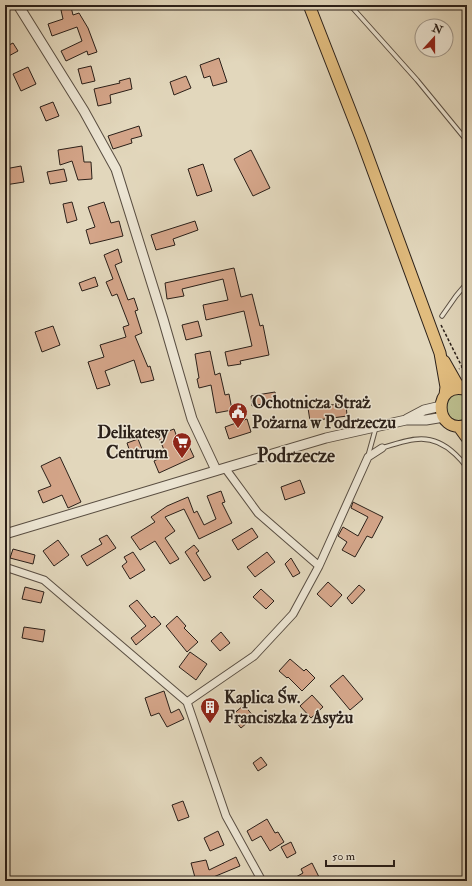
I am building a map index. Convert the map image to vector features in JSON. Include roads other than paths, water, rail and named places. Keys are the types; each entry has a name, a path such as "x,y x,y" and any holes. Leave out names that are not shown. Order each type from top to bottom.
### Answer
{"main road":[{"path":"309,5 362,138 440,353 446,387 441,406 444,418 453,425 463,426 467,438"},
{"path":"440,353 457,384 465,389"},
{"path":"445,395 456,388 465,389"}],"street":[{"path":"18,5 84,111 116,169 192,418 221,469 258,513 319,566"},
{"path":"406,420 424,410 441,406"},
{"path":"5,534 326,438 406,420 444,418"},
{"path":"187,702 254,656 293,614 319,566 368,457 382,448"},
{"path":"5,567 44,580 187,702 226,816 262,881"}],"lane":[{"path":"350,5 417,80 467,141"},
{"path":"442,316 467,283"},
{"path":"368,457 376,426"},
{"path":"382,448 411,439 437,441 450,449 464,463 467,469"}],"place":[{"name":"Ochotnicza Straż Pożarna w Podrzeczu","path":"238,429"},
{"name":"Delikatesy Centrum","path":"182,459"},
{"name":"Kaplica Św. Franciszka z Asyżu","path":"210,724"}],"district":[{"name":"Podrzecze","path":"296,455"}]}
